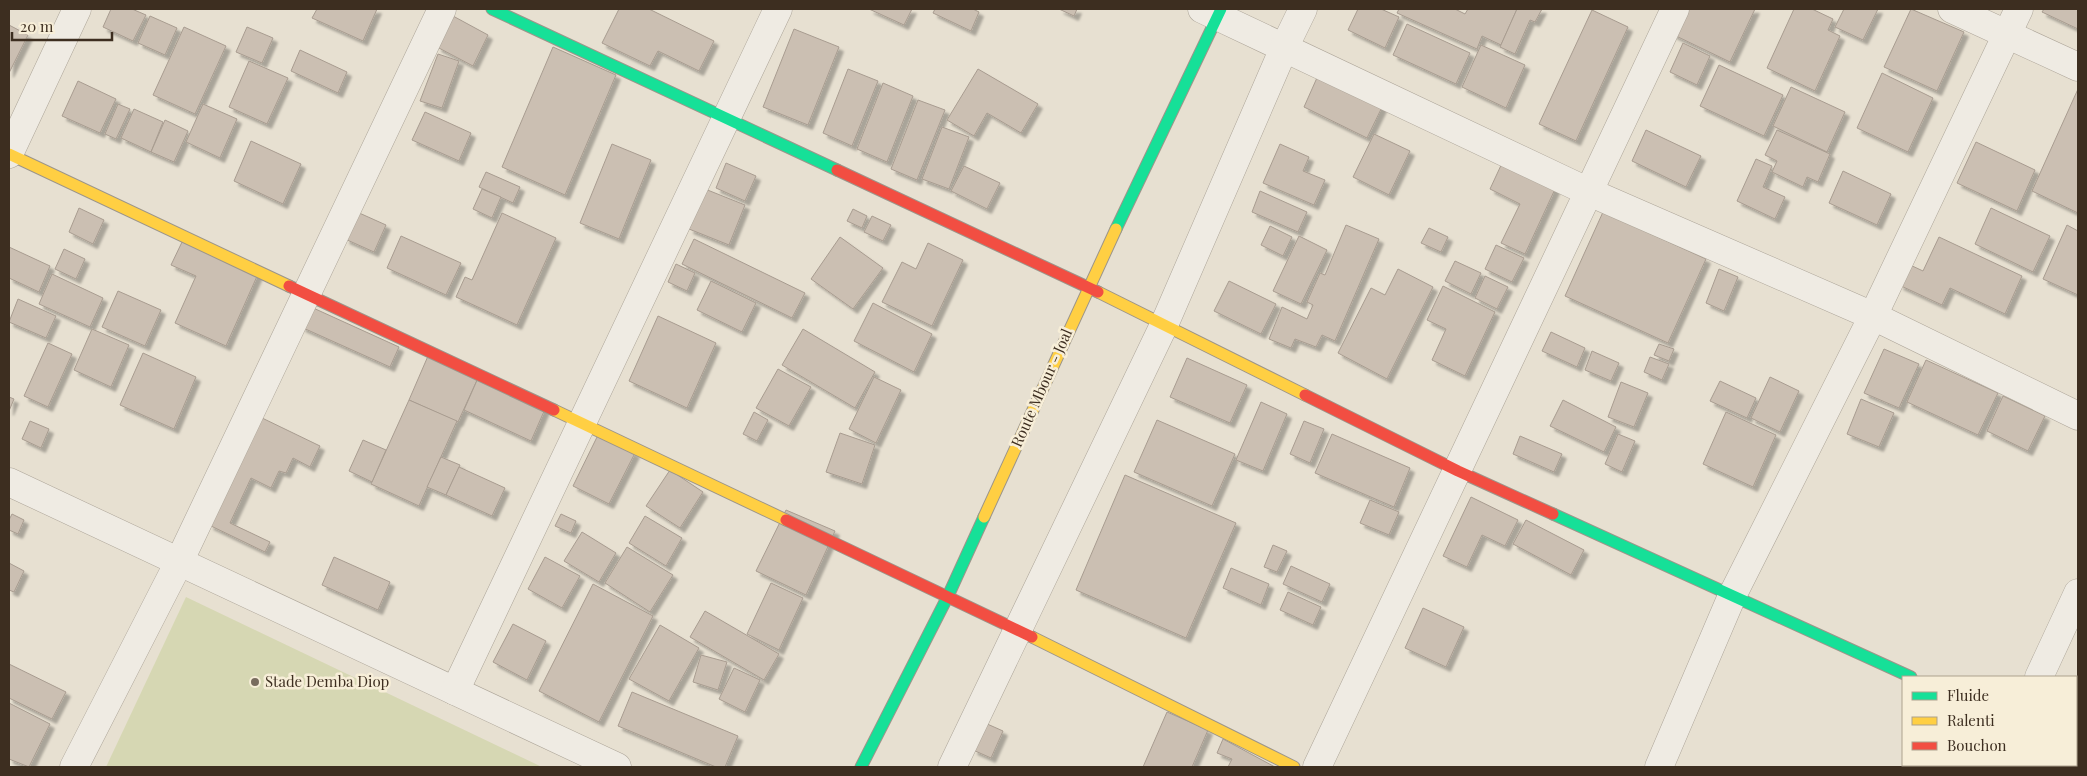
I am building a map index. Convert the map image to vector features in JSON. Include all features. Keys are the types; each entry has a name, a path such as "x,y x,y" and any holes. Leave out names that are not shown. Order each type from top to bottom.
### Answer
{"street":[{"path":"77,9 9,154 582,422 948,596 1294,767"},
{"path":"74,767 179,562 442,9"},
{"path":"492,9 1088,286 1458,470 1908,676"},
{"path":"455,691 778,9"},
{"path":"952,767 1019,631 1164,325 1284,48 1303,9"},
{"path":"1317,767 1675,9"},
{"path":"1952,9 2078,67"},
{"path":"1659,767 1732,596 1873,316 2019,9"},
{"path":"1214,11 1284,48 1589,192 1873,316 2078,416"},
{"name":"Route Mbour - Joal","path":"861,767 948,596 1214,11"},
{"path":"9,482 617,767"},
{"path":"2039,676 2078,593"}],"green space":[{"name":"Stade Demba Diop","path":"186,597 542,767 106,767"}],"building":[{"path":"111,9 132,9 146,15 133,41 103,27"},
{"path":"317,9 377,9 363,41 312,18"},
{"path":"619,9 649,9 714,41 699,71 658,51 650,66 602,43"},
{"path":"869,9 912,9 904,25"},
{"path":"935,9 973,9 979,12 971,31 933,13"},
{"path":"1059,9 1077,9 1074,16"},
{"path":"1358,9 1381,9 1399,17 1385,48 1348,30"},
{"path":"1399,9 1455,9 1465,14 1468,9 1517,9 1501,45 1482,36 1477,49 1397,13"},
{"path":"1517,9 1542,9 1535,22 1530,20 1515,54 1500,47"},
{"path":"1684,9 1755,9 1730,62 1672,34"},
{"path":"1794,9 1812,9 1833,19 1828,30 1840,36 1815,91 1767,68"},
{"path":"1844,9 1878,9 1863,40 1835,27"},
{"path":"1911,9 1964,32 1937,91 1884,67"},
{"path":"2044,9 2078,9 2078,29 2042,12"},
{"path":"1592,10 1628,27 1576,141 1539,124"},
{"path":"150,16 177,28 165,55 138,43"},
{"path":"453,16 488,35 473,66 437,47"},
{"path":"1407,24 1470,53 1456,84 1393,55"},
{"path":"9,25 28,35 9,73"},
{"path":"184,27 226,46 195,114 153,95"},
{"path":"247,27 273,38 262,63 236,52"},
{"path":"794,29 839,47 808,125 763,107"},
{"path":"1683,43 1710,56 1697,85 1670,72"},
{"path":"1481,45 1525,65 1506,108 1462,87"},
{"path":"553,47 616,75 565,195 502,167"},
{"path":"300,50 347,72 338,93 291,71"},
{"path":"438,54 459,61 442,108 420,101"},
{"path":"249,61 288,78 267,124 229,107"},
{"path":"1719,65 1783,95 1764,136 1700,106"},
{"path":"848,69 878,81 852,146 823,133"},
{"path":"978,69 1038,104 1021,133 987,113 974,136 947,120"},
{"path":"1320,71 1385,101 1367,138 1304,107"},
{"path":"1882,73 1933,98 1908,152 1857,128"},
{"path":"78,81 116,99 100,133 62,116"},
{"path":"883,83 913,96 887,162 857,149"},
{"path":"1791,87 1845,112 1827,152 1773,126"},
{"path":"2078,89 2078,213 2032,191"},
{"path":"918,100 945,110 917,180 891,169"},
{"path":"118,104 130,109 116,139 105,134"},
{"path":"203,104 237,119 220,158 186,142"},
{"path":"134,109 163,122 151,152 121,138"},
{"path":"425,112 471,133 459,161 412,140"},
{"path":"165,120 188,131 174,162 151,152"},
{"path":"942,127 969,137 949,189 922,179"},
{"path":"1646,130 1701,156 1686,187 1632,161"},
{"path":"1777,130 1830,154 1818,182 1807,177 1803,187 1772,172 1777,161 1765,155"},
{"path":"1374,134 1410,151 1389,195 1353,177"},
{"path":"251,141 301,164 283,204 234,181"},
{"path":"1976,142 2035,170 2017,211 1957,183"},
{"path":"612,144 651,160 619,239 580,223"},
{"path":"1280,144 1309,157 1303,171 1325,180 1314,205 1263,183"},
{"path":"1756,159 1772,166 1763,187 1785,197 1775,219 1737,201"},
{"path":"1503,161 1556,187 1525,254 1501,243 1520,204 1490,189"},
{"path":"726,163 756,176 745,201 716,188"},
{"path":"964,166 1000,183 987,209 951,191"},
{"path":"1843,171 1891,194 1877,225 1829,203"},
{"path":"486,172 520,187 513,203 479,187"},
{"path":"482,189 501,197 492,218 473,209"},
{"path":"705,189 745,205 729,245 689,229"},
{"path":"1260,191 1307,212 1298,232 1252,212"},
{"path":"79,208 104,220 93,244 69,232"},
{"path":"1991,208 2050,236 2033,272 1975,244"},
{"path":"853,209 867,216 862,228 847,221"},
{"path":"357,212 386,225 374,252 345,239"},
{"path":"1603,212 1706,259 1668,343 1565,296"},
{"path":"502,213 556,238 517,325 456,297 465,277 472,280"},
{"path":"872,216 891,225 883,241 864,232"},
{"path":"1346,225 1379,239 1335,341 1322,335 1316,347 1295,339 1291,348 1269,339 1282,307 1307,319 1313,305 1307,302 1320,273 1325,275"},
{"path":"2067,225 2078,231 2078,295 2043,279"},
{"path":"1270,226 1292,237 1283,256 1261,245"},
{"path":"1429,228 1448,237 1441,252 1421,243"},
{"path":"401,236 461,263 446,295 387,268"},
{"path":"1299,236 1327,250 1301,304 1273,291"},
{"path":"840,237 883,268 853,309 811,279"},
{"path":"1939,237 2022,276 2005,314 1950,288 1942,305 1899,285 1908,264 1923,271"},
{"path":"694,239 805,293 792,318 682,264"},
{"path":"183,240 258,274 226,346 175,323 196,276 171,265"},
{"path":"928,243 963,260 932,326 882,302 902,262 916,269"},
{"path":"1496,245 1524,258 1512,282 1485,269"},
{"path":"9,247 50,266 39,292 9,278"},
{"path":"64,249 85,259 76,279 55,269"},
{"path":"1455,261 1481,273 1471,294 1445,281"},
{"path":"676,264 695,273 687,291 668,282"},
{"path":"1398,269 1433,287 1387,379 1338,353 1371,288 1385,295"},
{"path":"1719,269 1738,277 1724,311 1706,303"},
{"path":"52,274 103,298 90,327 39,304"},
{"path":"1485,276 1508,287 1497,309 1475,298"},
{"path":"711,281 756,303 742,332 697,310"},
{"path":"1229,281 1276,304 1261,334 1214,311"},
{"path":"1443,286 1495,312 1465,376 1432,360 1446,329 1427,320"},
{"path":"118,291 161,310 145,346 102,327"},
{"path":"18,299 56,316 46,338 9,322"},
{"path":"873,303 932,334 914,372 854,341"},
{"path":"311,307 399,347 390,367 301,327"},
{"path":"658,316 716,343 687,408 629,381"},
{"path":"92,329 129,345 111,387 74,370"},
{"path":"803,329 875,372 855,408 782,365"},
{"path":"1551,332 1585,348 1577,367 1542,351"},
{"path":"48,343 72,354 48,407 24,396"},
{"path":"1659,344 1674,349 1669,361 1654,355"},
{"path":"1884,349 1919,364 1899,408 1864,393"},
{"path":"1592,351 1619,363 1611,381 1585,370"},
{"path":"143,353 196,377 174,429 120,405"},
{"path":"428,356 478,378 458,422 409,400"},
{"path":"1650,357 1669,364 1662,380 1644,372"},
{"path":"1187,358 1247,385 1230,423 1170,397"},
{"path":"1926,360 1998,393 1978,435 1907,402"},
{"path":"778,369 811,387 789,426 756,408"},
{"path":"874,377 901,390 876,443 849,429"},
{"path":"1770,377 1799,391 1780,432 1751,418"},
{"path":"478,378 545,409 531,441 464,410"},
{"path":"1720,381 1756,398 1747,418 1710,401"},
{"path":"1621,382 1648,393 1634,427 1608,417"},
{"path":"2003,396 2045,416 2028,451 1987,431"},
{"path":"9,397 14,399 9,411"},
{"path":"1861,399 1894,413 1879,447 1847,434"},
{"path":"409,400 457,421 419,506 371,484"},
{"path":"1563,400 1616,427 1604,452 1550,426"},
{"path":"1261,402 1287,414 1263,471 1236,460"},
{"path":"754,412 768,420 757,441 743,434"},
{"path":"1726,412 1776,435 1753,487 1703,464"},
{"path":"260,417 320,446 310,467 293,458 286,473 279,471 271,488 251,478 230,523 270,542 265,552 209,525"},
{"path":"1157,420 1235,454 1212,506 1134,472"},
{"path":"30,421 49,429 41,448 22,439"},
{"path":"1304,421 1324,429 1310,463 1290,454"},
{"path":"840,433 875,445 862,484 826,472"},
{"path":"1332,434 1410,468 1394,507 1315,473"},
{"path":"1618,434 1635,441 1622,472 1605,464"},
{"path":"598,435 635,453 609,504 573,486"},
{"path":"1520,436 1562,454 1554,472 1513,454"},
{"path":"363,440 386,450 372,482 349,471"},
{"path":"441,457 460,465 446,495 427,487"},
{"path":"459,467 505,488 492,516 446,495"},
{"path":"670,470 703,492 680,528 646,506"},
{"path":"1125,475 1236,523 1186,638 1076,590"},
{"path":"1471,497 1518,520 1505,546 1482,535 1467,567 1443,556"},
{"path":"1370,500 1399,512 1389,535 1360,523"},
{"path":"786,510 835,531 806,595 756,571"},
{"path":"12,514 24,520 18,534 9,530 9,520"},
{"path":"561,514 576,521 571,533 555,526"},
{"path":"645,516 682,538 666,566 629,543"},
{"path":"1526,520 1584,550 1571,575 1513,544"},
{"path":"582,532 616,553 599,582 564,561"},
{"path":"1273,545 1287,551 1277,572 1264,567"},
{"path":"627,547 673,575 650,612 605,583"},
{"path":"334,557 390,582 378,610 322,585"},
{"path":"545,557 580,576 562,608 528,589"},
{"path":"9,563 24,571 14,592 9,590"},
{"path":"1291,566 1330,584 1322,602 1283,584"},
{"path":"1231,568 1269,584 1261,605 1223,588"},
{"path":"771,583 803,598 779,650 747,634"},
{"path":"593,584 653,616 599,722 539,691"},
{"path":"1288,592 1321,607 1313,625 1280,610"},
{"path":"1423,608 1464,627 1446,667 1405,648"},
{"path":"705,611 779,654 764,680 690,637"},
{"path":"513,624 546,641 527,680 493,662"},
{"path":"660,625 699,648 669,701 629,679"},
{"path":"701,655 727,662 718,690 693,682"},
{"path":"9,664 66,692 52,719 9,698"},
{"path":"734,668 760,680 745,712 719,699"},
{"path":"632,692 738,736 725,767 716,767 618,726"},
{"path":"9,703 50,724 29,767 9,759"},
{"path":"1167,712 1208,730 1192,767 1143,767"},
{"path":"985,723 1003,731 991,758 973,750"},
{"path":"1223,739 1275,767 1228,767 1232,759 1217,753"}],"traffic: fast":[{"path":"492,9 837,170"},
{"path":"1116,229 1221,9"},
{"path":"1553,514 1909,676"},
{"path":"861,767 948,596 984,517"}],"traffic: slow":[{"path":"9,154 289,286"},
{"path":"984,517 1116,229"},
{"path":"1098,292 1305,395"},
{"path":"554,410 786,520"},
{"path":"1032,637 1294,767"}],"traffic: jam":[{"path":"837,170 1098,292"},
{"path":"289,286 554,410"},
{"path":"1305,395 1458,471 1553,514"},
{"path":"786,520 1032,637"}],"place":[{"name":"Stade Demba Diop","path":"255,682"}]}
